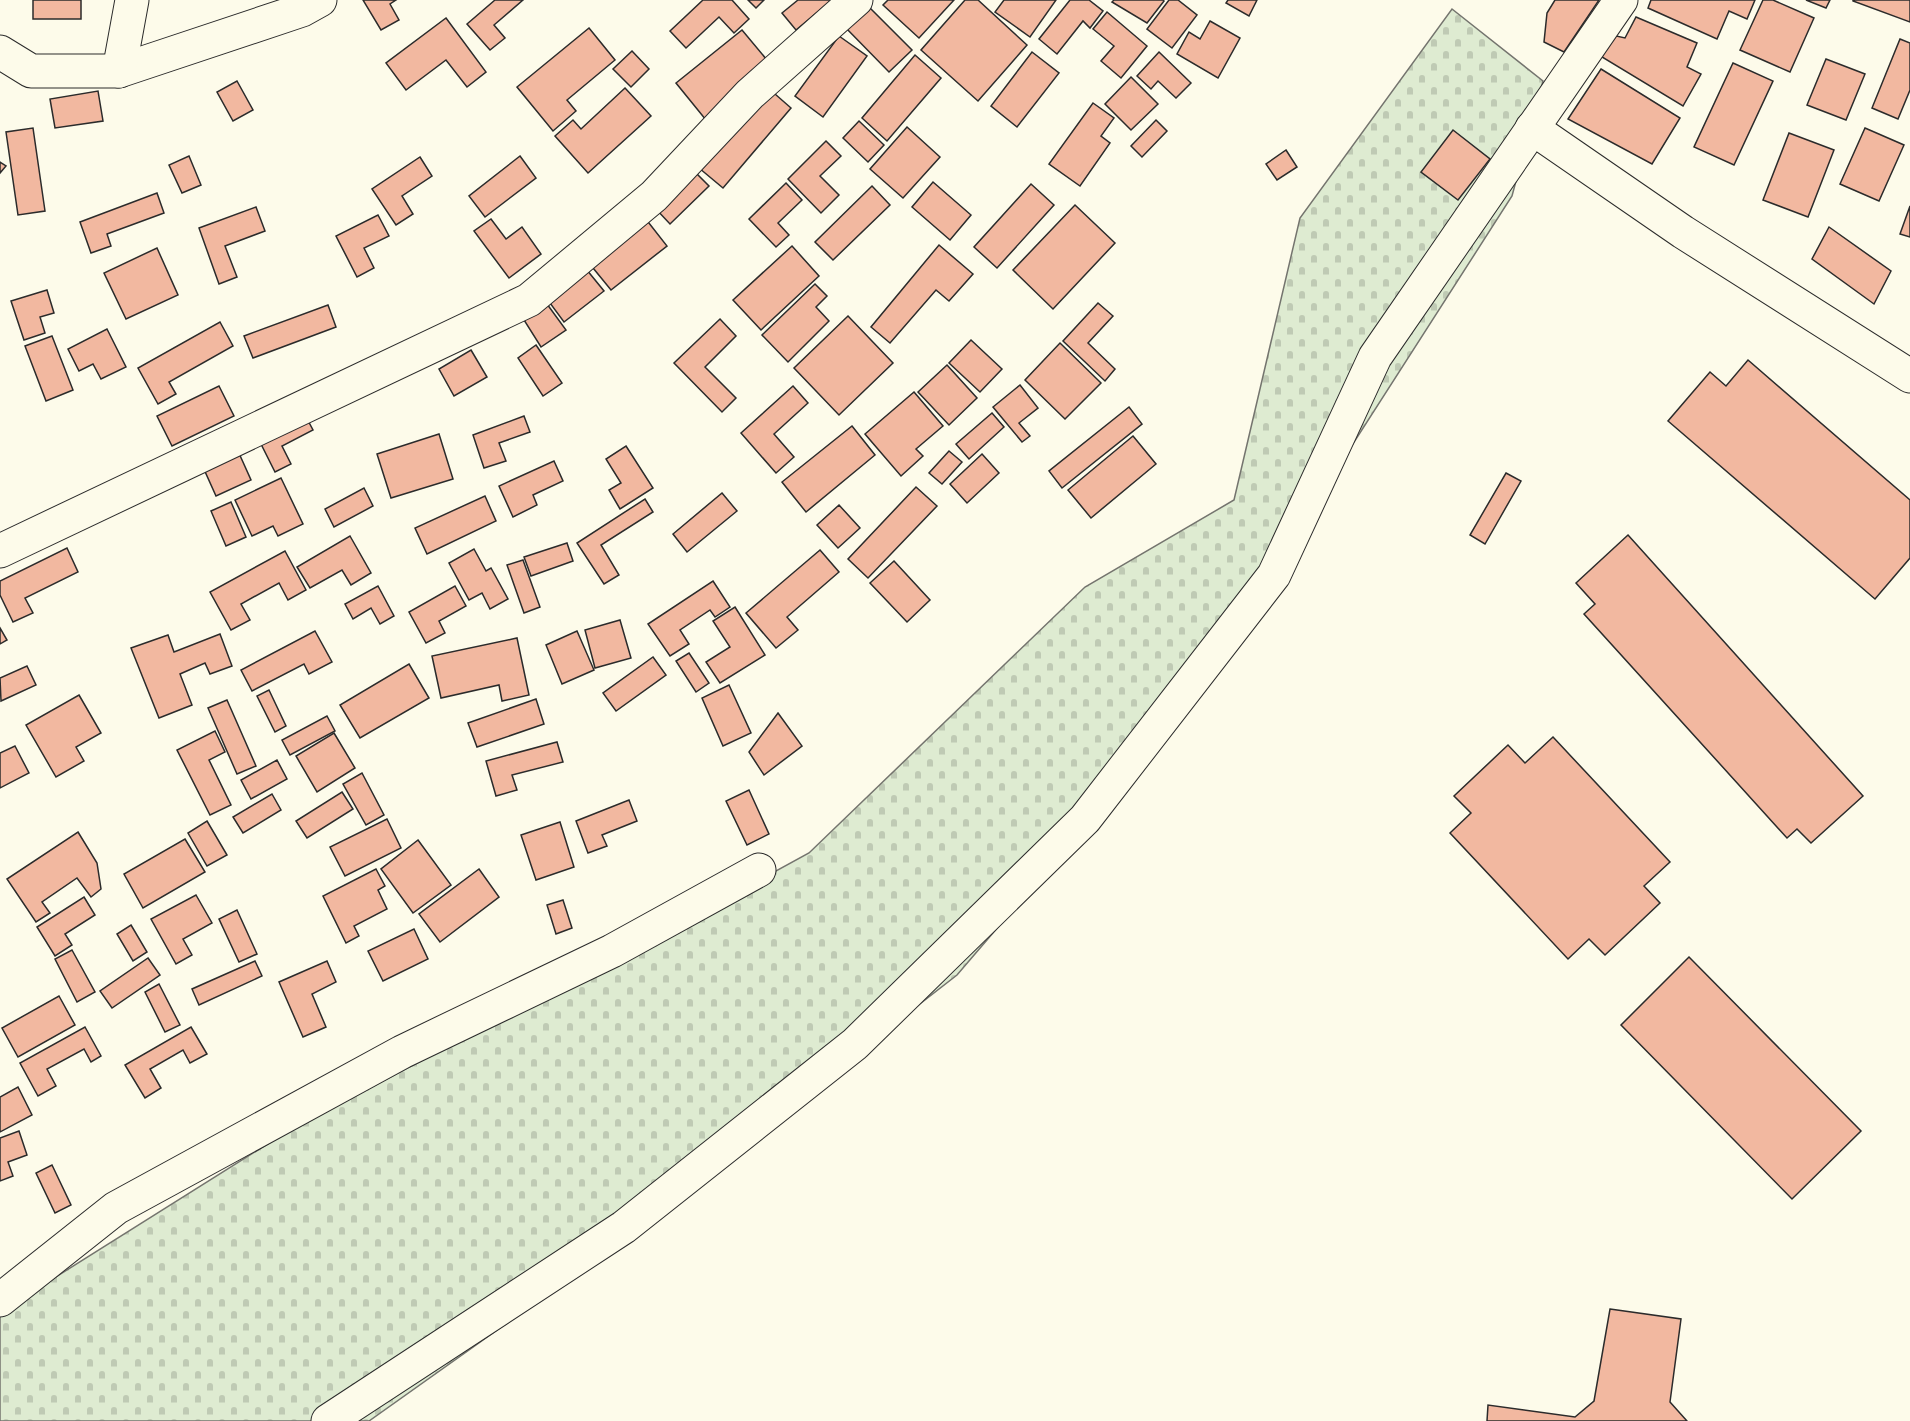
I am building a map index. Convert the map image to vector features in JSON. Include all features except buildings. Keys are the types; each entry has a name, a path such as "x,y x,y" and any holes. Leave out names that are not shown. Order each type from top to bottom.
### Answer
{"street":[{"path":"119,71 132,0"},
{"path":"0,52 31,71 119,71 302,10 320,0"},
{"path":"0,550 529,300 654,196 750,94 856,0"},
{"path":"328,1421 624,1227 837,1059 1085,819 1274,575 1375,357 1622,0"},
{"path":"1532,128 1683,232 1910,376"},
{"path":"0,1300 116,1208 402,1052 612,951 759,870"}],"green space":[{"path":"1452,9 1543,81 1512,196 1177,718 957,975 538,1301 369,1421 0,1421 0,1312 293,1128 608,963 809,853 1085,587 1234,500 1300,218"}]}
